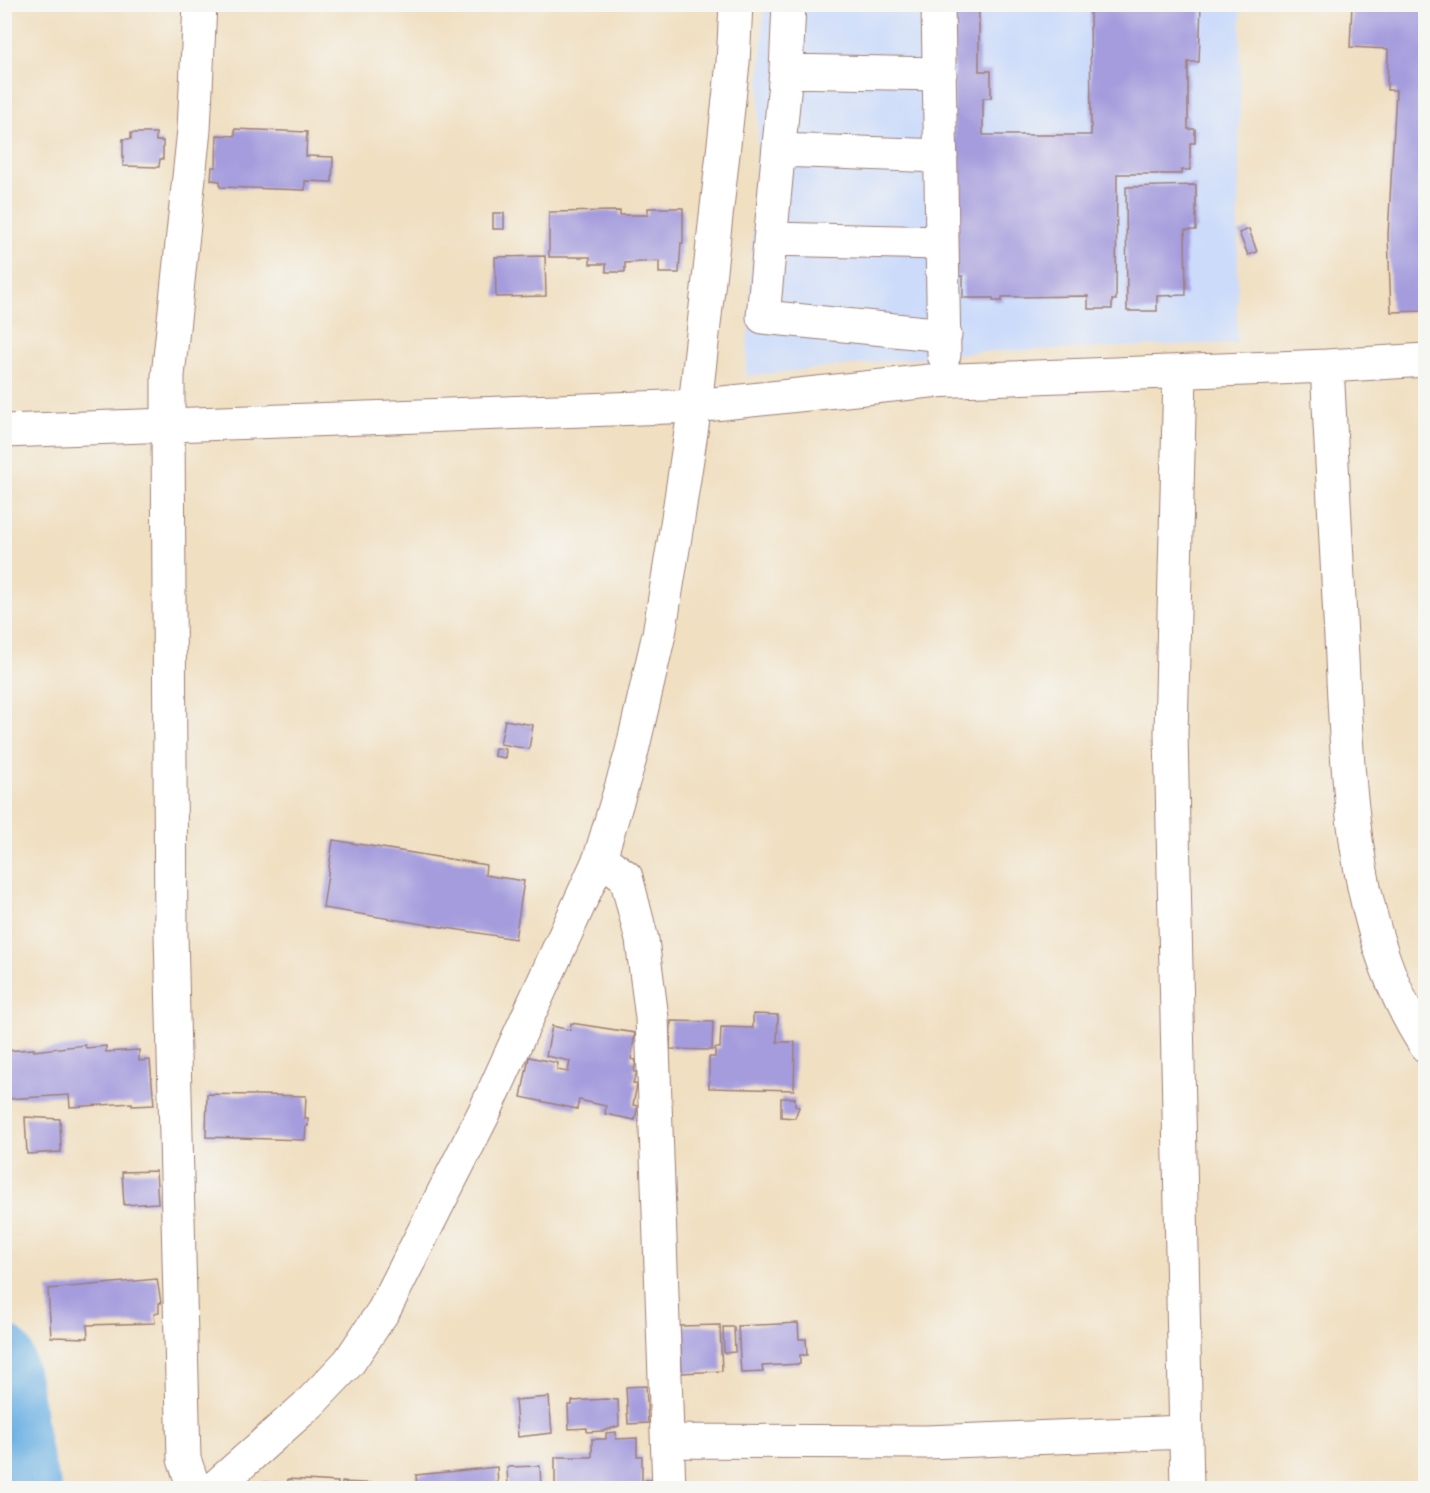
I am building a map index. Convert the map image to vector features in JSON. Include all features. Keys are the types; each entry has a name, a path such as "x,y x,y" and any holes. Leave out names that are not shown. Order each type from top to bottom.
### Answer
{"street":[{"path":"194,1488 184,1459 171,934 168,376 194,130 200,4"},
{"path":"214,1488 309,1404 349,1362 384,1310 484,1113 600,858 631,755 659,634 694,406 731,75 736,4"},
{"path":"789,4 786,71 763,316 945,334"},
{"path":"938,4 944,381"},
{"path":"786,71 940,74"},
{"path":"779,150 941,156"},
{"path":"770,239 941,243"},
{"path":"4,431 694,406 944,381 1180,373 1425,360"},
{"path":"1327,366 1348,785 1358,864 1378,937 1406,1015 1425,1046"},
{"path":"1180,373 1171,733 1186,1488"},
{"path":"600,858 626,877 642,940 652,1018 669,1488"},
{"path":"669,1441 926,1442 1186,1432"}],"shaded area":[{"path":"764,5 1241,5 1237,343 977,352 746,376"}],"building":[{"path":"953,4 979,4 979,71 991,71 991,98 983,98 983,135 1091,135 1090,4 1201,4 1199,62 1188,62 1188,129 1195,129 1195,143 1190,143 1190,170 1182,170 1182,174 1117,174 1116,300 1112,300 1112,309 1088,309 1088,296 1002,297 1002,301 993,301 993,298 963,298 963,276 955,276"},
{"path":"1352,4 1426,4 1426,311 1391,312 1388,235 1396,90 1387,90 1388,49 1350,47"},
{"path":"235,129 307,132 306,156 333,157 332,182 305,181 305,190 220,187 220,181 211,180 212,167 216,167 217,135 235,136"},
{"path":"131,133 156,133 156,141 163,141 163,159 160,159 159,167 123,166 123,139 131,139"},
{"path":"1196,185 1196,230 1185,230 1186,295 1157,296 1157,311 1127,311 1126,187"},
{"path":"648,208 683,208 683,243 681,243 679,273 659,273 659,261 625,263 625,272 606,272 606,264 590,264 590,257 549,257 549,212 620,211 620,215 648,215"},
{"path":"493,213 504,213 504,229 493,229"},
{"path":"1249,229 1257,252 1248,255 1239,233"},
{"path":"545,256 546,296 496,297 495,257"},
{"path":"505,720 533,725 529,749 500,744"},
{"path":"495,748 506,749 505,758 494,756"},
{"path":"333,840 486,865 485,875 524,881 515,939 323,908"},
{"path":"753,1014 778,1015 777,1042 795,1042 794,1090 709,1088 709,1057 715,1057 715,1048 720,1048 721,1027 753,1028"},
{"path":"671,1021 713,1022 712,1050 670,1049"},
{"path":"571,1023 635,1033 631,1059 636,1060 634,1072 637,1072 633,1083 637,1085 633,1105 638,1106 635,1120 605,1114 606,1106 579,1100 577,1109 521,1097 529,1057 558,1063 557,1070 568,1072 570,1061 546,1056 552,1026 570,1030"},
{"path":"85,1045 86,1048 106,1046 106,1052 139,1050 139,1061 150,1060 154,1105 132,1106 132,1103 70,1107 69,1095 7,1099 4,1096 4,1051 34,1049 34,1051"},
{"path":"207,1094 306,1096 305,1118 308,1118 308,1126 306,1126 305,1140 206,1137"},
{"path":"781,1098 795,1098 795,1106 799,1107 795,1118 781,1117"},
{"path":"25,1117 60,1119 61,1152 27,1154"},
{"path":"156,1171 158,1203 124,1205 122,1172"},
{"path":"157,1279 161,1303 159,1303 159,1313 154,1314 155,1323 87,1325 88,1338 51,1337 48,1289"},
{"path":"798,1323 799,1339 806,1339 807,1355 800,1355 800,1364 762,1366 763,1372 741,1373 738,1326"},
{"path":"720,1325 722,1371 682,1373 680,1326"},
{"path":"723,1327 734,1327 735,1352 724,1353"},
{"path":"646,1386 648,1423 628,1424 626,1387"},
{"path":"549,1397 552,1433 518,1437 515,1400"},
{"path":"618,1400 619,1426 603,1431 587,1432 587,1428 569,1429 568,1405 572,1405 572,1401"},
{"path":"616,1432 616,1439 637,1438 637,1456 642,1456 642,1488 555,1486 555,1457 592,1457 592,1439 606,1439 606,1433"},
{"path":"540,1466 541,1488 508,1488 507,1467"},
{"path":"497,1467 498,1488 417,1488 416,1475"},
{"path":"288,1479 338,1482 338,1488 287,1488"},
{"path":"645,1480 657,1480 657,1488 645,1488"},
{"path":"263,1482 285,1484 285,1488 263,1488"},
{"path":"342,1482 407,1485 407,1488 342,1488"}],"waterway":[{"path":"4,1354 9,1370 23,1455 33,1488"}]}
